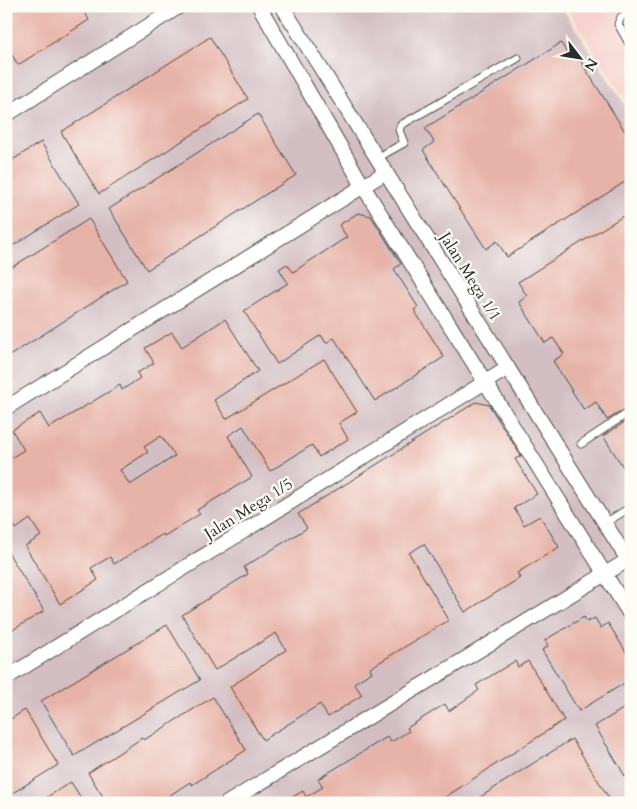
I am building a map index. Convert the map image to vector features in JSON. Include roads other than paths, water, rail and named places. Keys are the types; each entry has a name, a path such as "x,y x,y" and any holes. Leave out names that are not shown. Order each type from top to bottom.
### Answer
{"street":[{"path":"6,115 180,6"},
{"path":"259,6 363,186 631,616"},
{"name":"Jalan Mega 1/1","path":"282,6 629,562"},
{"path":"6,408 386,172"},
{"name":"Jalan Mega 1/5","path":"6,678 508,368"},
{"path":"227,803 604,574 629,562"}],"lane":[{"path":"631,11 621,17 618,24 631,47"},
{"path":"377,158 404,143 399,130 401,125 518,58"},
{"path":"581,444 631,411"},
{"path":"605,524 631,507"}]}
